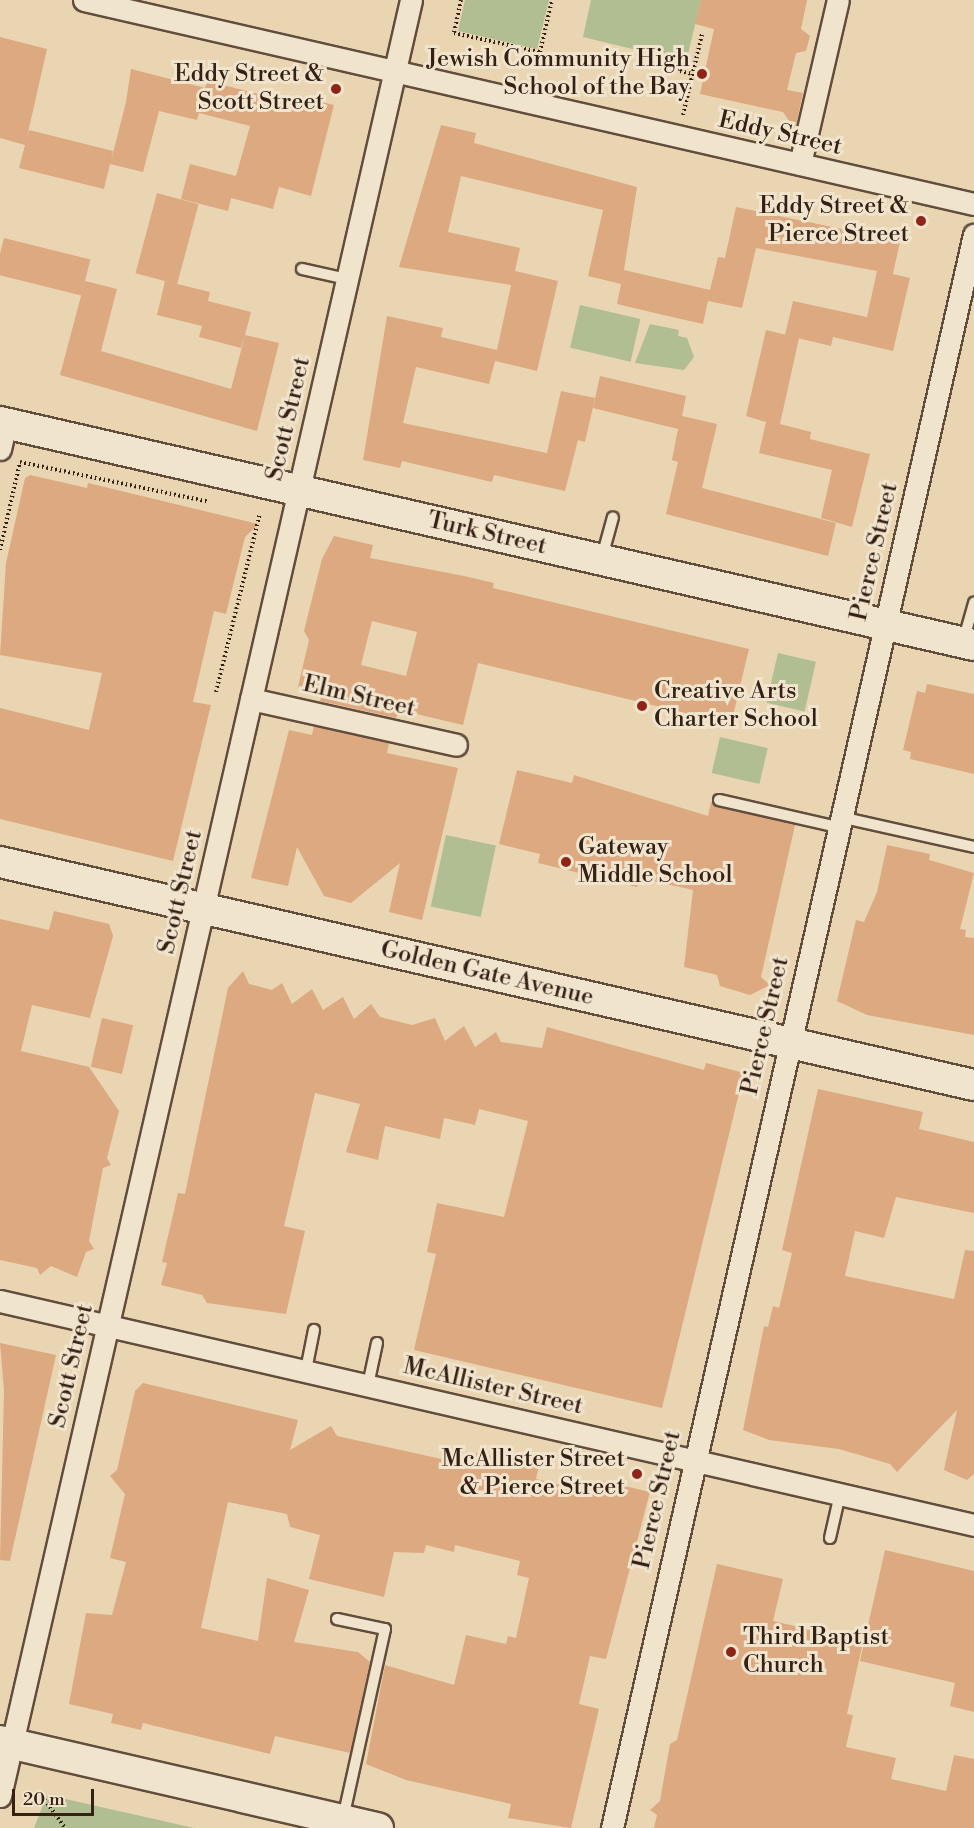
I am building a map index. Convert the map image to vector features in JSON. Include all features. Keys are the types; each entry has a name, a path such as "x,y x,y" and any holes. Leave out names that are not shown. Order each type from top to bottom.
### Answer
{"main road":[{"name":"Turk Street","path":"2,432 299,491 969,644"},
{"name":"Golden Gate Avenue","path":"0,862 974,1085"},
{"path":"6,1742 378,1828"}],"street":[{"name":"Eddy Street","path":"84,0 974,204"},
{"name":"Scott Street","path":"0,1796 6,1742 108,1325 411,0"},
{"path":"800,164 838,0"},
{"name":"Pierce Street","path":"612,1828 693,1460 974,235"},
{"name":"Elm Street","path":"251,699 456,745"},
{"name":"McAllister Street","path":"0,1301 974,1525"}],"lane":[{"path":"302,269 347,279"},
{"path":"601,560 613,517"},
{"path":"969,644 974,603"},
{"path":"719,800 974,847"},
{"path":"306,1370 314,1330"},
{"path":"368,1385 377,1343"},
{"path":"830,1538 840,1494"},
{"path":"337,1619 385,1629 342,1820"}],"path":[{"path":"461,0 454,33 540,52 552,0"},
{"path":"677,136 702,34"},
{"path":"682,61 680,71 692,74"},
{"path":"0,550 20,462 217,504"},
{"path":"216,692 263,513 252,511"},
{"path":"42,1796 65,1828"}],"green space":[{"path":"465,0 549,0 537,49 458,31"},
{"path":"591,0 701,0 686,62 583,37"},
{"path":"580,305 640,319 631,362 570,348"},
{"path":"650,324 679,330 678,336 687,338 694,357 684,370 635,363"},
{"path":"778,653 816,662 805,711 767,703"},
{"path":"720,737 768,748 759,784 712,773"},
{"path":"446,835 496,846 481,917 431,906"},
{"path":"47,1795 61,1798 194,1828 34,1828"}],"building":[{"path":"701,0 807,0 801,29 810,36 806,51 796,53 787,90 803,93 795,130 783,112 700,94 714,29 695,24"},
{"path":"0,37 47,49 26,141 29,130 113,151 111,161 126,102 131,69 205,88 207,81 299,104 301,97 334,105 311,196 279,187 273,209 231,198 228,211 181,199 190,164 236,176 250,126 199,113 197,120 159,111 143,172 110,164 104,189 19,168 25,145 0,138"},
{"path":"441,125 476,133 474,143 637,187 624,270 710,290 718,257 725,258 736,207 900,241 893,274 910,278 893,351 833,337 831,346 785,335 793,301 867,317 877,271 756,248 742,308 708,301 703,324 659,314 617,304 621,284 588,276 603,210 461,176 448,232 520,248 515,271 558,281 537,371 495,361 489,384 416,367 403,423 547,453 561,391 595,398 585,442 578,440 565,491 494,475 492,482 402,461 400,468 363,460 387,316 443,328 441,337 497,350 511,285 399,267"},
{"path":"157,193 199,204 177,284 136,273"},
{"path":"4,238 90,260 81,295 0,275 0,254"},
{"path":"85,281 117,289 101,351 231,389 245,335 279,343 257,431 60,375"},
{"path":"165,281 210,292 208,301 251,312 241,348 199,337 202,326 157,315"},
{"path":"766,330 799,338 780,424 811,432 810,439 870,454 852,527 821,518 832,470 759,453 766,422 746,416"},
{"path":"600,376 686,396 682,416 717,424 702,488 836,523 828,556 666,514 678,462 672,460 678,429 593,408"},
{"path":"30,475 87,488 88,483 258,524 245,537 226,614 214,611 193,702 211,705 173,861 0,819 0,708 89,730 102,673 0,655 6,563 25,478"},
{"path":"334,536 373,545 370,558 494,583 493,588 749,649 731,724 478,663 463,725 399,710 396,718 320,701 322,693 298,687 309,640 304,631 322,559","holes":["372,621 417,632 406,676 361,665"]},
{"path":"927,684 974,694 974,774 910,759 911,752 903,750 917,691 925,693"},
{"path":"314,726 389,743 387,753 458,768 422,920 389,912 400,863 351,903 324,896 297,847 288,886 251,878 289,730 312,735"},
{"path":"517,770 572,783 574,775 708,816 711,802 795,825 761,977 770,985 750,995 720,986 717,975 684,967 693,890 640,878 637,887 538,863 540,854 499,844"},
{"path":"887,845 930,854 929,860 974,873 960,929 966,930 965,937 974,938 974,1035 867,1015 837,1001 856,920 864,922 877,892"},
{"path":"54,911 109,924 113,936 90,1018 32,1005 21,1051 89,1067 119,1111 107,1158 111,1165 103,1168 89,1241 94,1249 86,1252 77,1277 51,1266 40,1275 37,1268 0,1260 0,919 49,930"},
{"path":"243,971 249,984 272,990 282,983 292,1004 312,989 323,1010 343,997 354,1019 371,1004 380,1017 412,1025 435,1018 445,1041 464,1026 475,1047 496,1032 501,1042 542,1048 547,1027 704,1070 706,1063 744,1073 662,1408 414,1350 436,1254 427,1252 437,1203 504,1217 528,1121 479,1109 475,1125 444,1118 440,1139 385,1126 378,1160 346,1152 360,1104 315,1093 284,1226 305,1231 286,1314 207,1303 202,1295 161,1285 167,1263 162,1262 178,1193 185,1194 228,988"},
{"path":"102,1018 133,1025 122,1074 91,1067"},
{"path":"818,1089 923,1112 919,1129 974,1142 974,1213 896,1197 884,1238 855,1231 845,1276 954,1299 965,1250 974,1251 974,1474 967,1480 944,1470 957,1410 897,1472 890,1464 839,1449 769,1440 743,1430 764,1326 768,1327 773,1306 779,1308 792,1253 782,1250"},
{"path":"0,1343 56,1355 10,1561 0,1560 4,1391"},
{"path":"143,1383 298,1420 290,1450 331,1426 337,1436 446,1460 475,1461 476,1453 539,1465 536,1479 595,1493 599,1480 650,1492 606,1659 590,1656 579,1704 599,1709 571,1828 508,1818 511,1804 406,1780 366,1764 385,1665 454,1685 466,1635 506,1644 508,1636 516,1638 529,1578 517,1575 520,1561 455,1545 454,1552 426,1545 424,1553 394,1552 384,1597 309,1579 320,1535 290,1527 287,1514 228,1502 201,1628 258,1641 267,1578 309,1590 294,1642 358,1652 370,1662 350,1753 275,1736 270,1754 143,1723 141,1730 111,1723 113,1714 69,1704 86,1613 112,1615 126,1562 110,1558 125,1494 110,1476 117,1470 135,1391"},
{"path":"885,1550 974,1571 974,1712 950,1706 955,1683 860,1661"},
{"path":"717,1564 783,1579 773,1621 863,1642 847,1714 853,1715 846,1747 896,1758 891,1779 946,1791 954,1755 974,1759 974,1828 654,1828 657,1815 650,1810 660,1801 670,1744 677,1740"}],"place":[{"name":"Jewish Community High School of the Bay","path":"702,74"},
{"name":"Eddy Street & Scott Street","path":"336,89"},
{"name":"Eddy Street & Pierce Street","path":"921,221"},
{"name":"Creative Arts Charter School","path":"642,706"},
{"name":"Gateway Middle School","path":"566,862"},
{"name":"McAllister Street & Pierce Street","path":"637,1474"},
{"name":"Third Baptist Church","path":"731,1652"}]}
